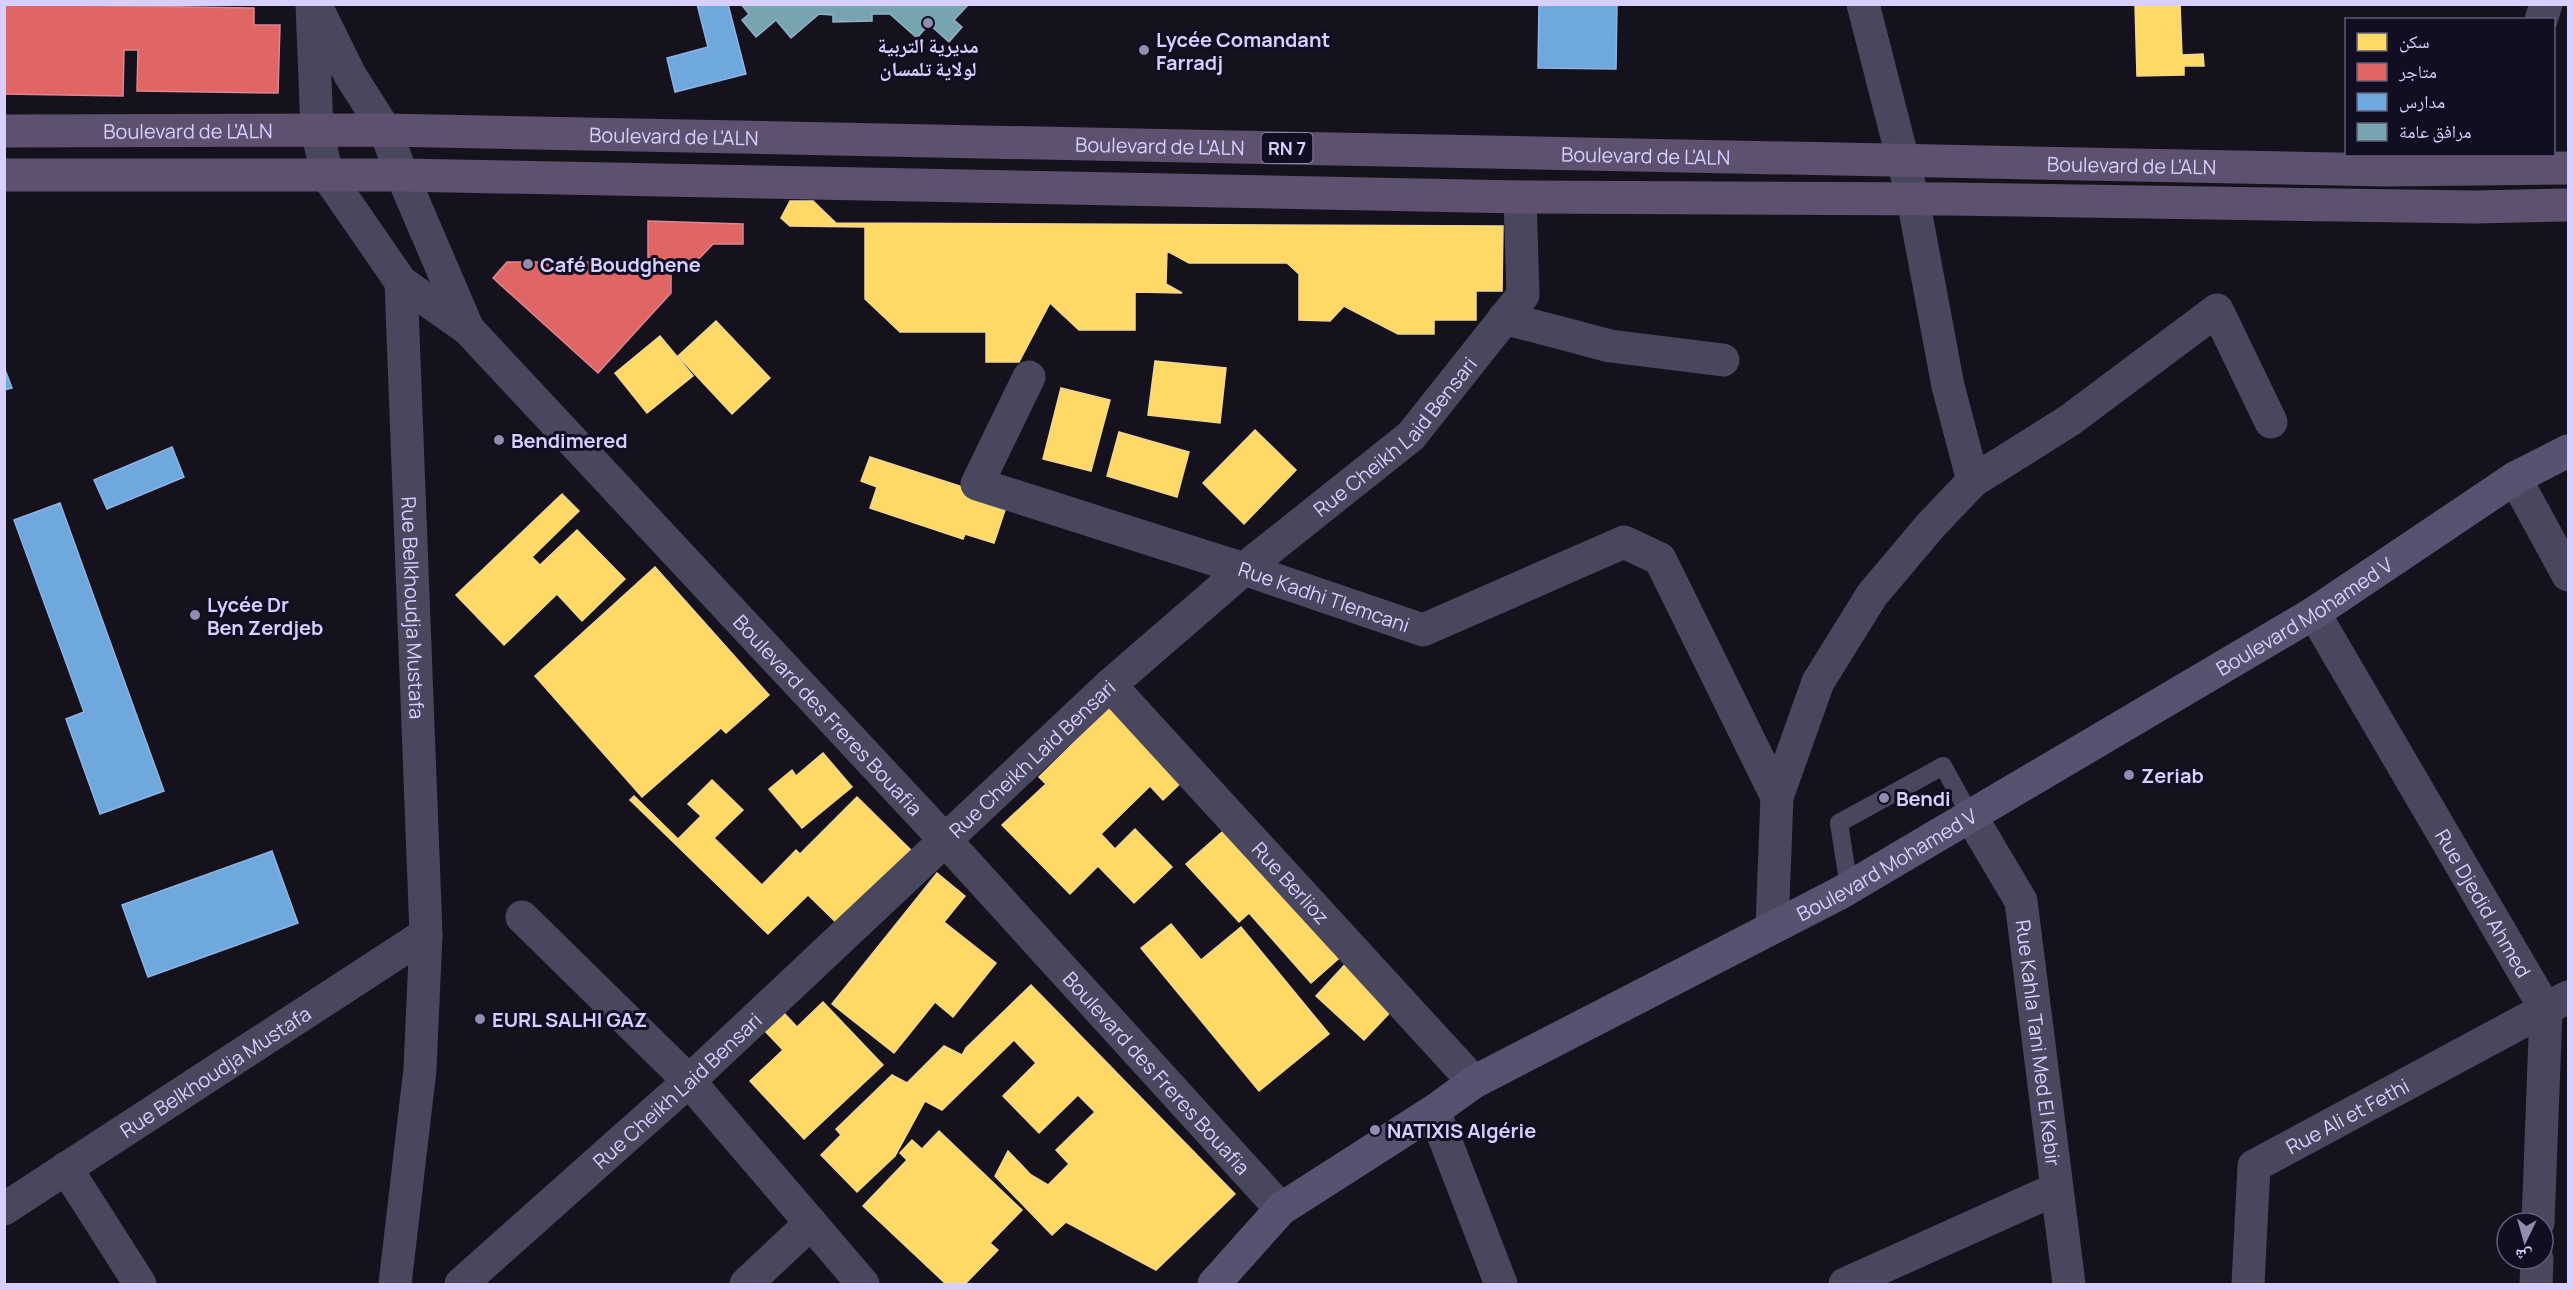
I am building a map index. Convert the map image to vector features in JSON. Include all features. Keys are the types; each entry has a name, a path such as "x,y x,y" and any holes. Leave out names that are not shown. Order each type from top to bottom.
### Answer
{"main road":[{"name":"Boulevard de L'ALN","path":"4,130 385,130 2375,169 2492,162 2568,168"},
{"name":"Boulevard de L'ALN","path":"4,175 402,175 1520,197 1913,198 2475,207 2568,205"},
{"name":"Boulevard Mohamed V","path":"1214,1284 1281,1209 1434,1112 1474,1082 1849,887 2314,613 2516,478 2568,451"}],"street":[{"path":"314,4 350,75 385,130 468,329"},
{"path":"314,4 317,130 327,175 401,282 468,329"},
{"path":"1863,4 1913,198 1948,386 1973,481"},
{"name":"Rue Cheikh Laid Bensari","path":"461,1284 689,1081 946,842 1110,685 1244,569 1411,436 1523,295 1520,197"},
{"name":"Rue Belkhoudja Mustafa","path":"395,1284 420,1068 426,934 401,282"},
{"path":"1772,927 1778,796 1818,682 1866,605 1930,525 1973,481 2070,420 2217,310 2271,422"},
{"path":"1504,318 1610,346 1723,360"},
{"name":"Boulevard des Freres Bouafia","path":"468,329 946,842 1281,1209"},
{"name":"Rue Kadhi Tlemcani","path":"1029,377 977,484 1244,569 1423,630 1624,542 1660,559 1778,796"},
{"path":"2516,478 2568,575"},
{"name":"Rue Djedid Ahmed","path":"2314,613 2557,1004"},
{"name":"Rue Berlioz","path":"1110,685 1474,1082"},
{"name":"Rue Kahla Tani Med El Kebir","path":"1970,815 2021,901 2068,1284"},
{"path":"522,917 689,1081 863,1284"},
{"name":"Rue Belkhoudja Mustafa","path":"4,1209 426,934"},
{"path":"2539,1211 2557,1004"},
{"name":"Rue Ali et Fethi","path":"2248,1284 2254,1166 2557,1004"},
{"path":"1434,1112 1502,1284"},
{"path":"66,1168 140,1284"},
{"path":"1845,1284 2056,1189"},
{"path":"746,1284 811,1223"}],"lane":[{"path":"1849,887 1839,823 1943,766 1970,815"}],"building: سكن":[{"path":"2135,4 2180,4 2182,55 2203,54 2204,66 2184,66 2184,75 2137,76"},
{"path":"790,201 813,201 836,223 1503,226 1502,291 1476,291 1476,320 1434,320 1434,334 1398,334 1344,306 1330,321 1299,320 1299,274 1287,263 1189,263 1167,251 1166,284 1182,293 1135,292 1135,330 1079,330 1050,303 1019,362 986,362 986,332 900,332 865,299 865,227 790,226 781,218"},
{"path":"716,321 770,378 732,414 678,356"},
{"path":"660,336 693,376 647,413 615,373"},
{"path":"1155,361 1226,368 1220,423 1148,415"},
{"path":"1061,388 1110,400 1091,471 1043,459"},
{"path":"1255,430 1296,470 1244,524 1203,483"},
{"path":"1119,432 1189,452 1177,497 1107,476"},
{"path":"870,457 975,491 1009,498 994,543 965,534 963,539 870,508 877,487 861,481"},
{"path":"562,494 579,511 532,557 540,565 577,530 625,579 582,621 557,594 504,645 456,595"},
{"path":"655,567 769,695 726,733 721,728 642,797 535,676"},
{"path":"1114,703 1187,777 1163,800 1150,786 1101,834 1115,849 1135,829 1172,867 1134,903 1098,866 1070,894 1002,825 1046,784 1039,777"},
{"path":"823,753 852,787 802,828 769,789 792,770 796,776"},
{"path":"712,780 743,810 714,838 762,885 796,850 800,854 857,797 919,858 845,931 808,895 768,934 630,800 634,796 678,839 701,816 688,804"},
{"path":"1230,825 1345,953 1311,983 1249,913 1239,922 1186,864"},
{"path":"937,873 965,896 944,922 996,963 953,1017 935,1002 894,1053 832,1004"},
{"path":"1171,924 1201,960 1241,927 1329,1034 1259,1091 1141,948"},
{"path":"1350,959 1399,1003 1364,1040 1316,996"},
{"path":"1031,985 1235,1194 1156,1270 1066,1222 1052,1235 995,1176 1008,1151 1031,1175 1048,1185 1069,1164 1056,1150 1095,1112 1078,1095 1039,1133 1003,1096 1036,1063 1014,1040 942,1110 925,1101 895,1156 857,1192 821,1155 841,1135 836,1129 892,1075 907,1083 944,1046 962,1055 966,1048"},
{"path":"823,1002 883,1065 804,1139 750,1081 783,1050 765,1031 784,1013 797,1027"},
{"path":"939,1131 1022,1210 990,1243 998,1250 965,1284 946,1284 863,1206 907,1160 900,1153 912,1140 922,1149"}],"building: متاجر":[{"path":"4,4 254,8 254,25 280,25 278,93 137,91 138,50 124,50 123,96 4,94"},
{"path":"648,221 743,224 743,244 713,244 691,267 671,266 671,293 598,373 493,278 507,262 648,262"}],"building: مدارس":[{"path":"697,4 728,4 746,74 675,92 667,58 708,47"},
{"path":"1539,4 1617,4 1616,69 1538,68"},
{"path":"4,367 12,388 4,390"},
{"path":"172,447 184,477 107,509 94,480"},
{"path":"60,503 164,791 100,814 66,719 84,712 14,520"},
{"path":"272,851 298,923 148,977 122,905"}],"building: مرافق عامة":[{"name":"مديرية التربية لولاية تلمسان","path":"741,4 965,4 967,6 954,20 962,27 949,42 929,24 917,38 890,14 872,14 872,21 833,22 833,15 819,14 791,38 776,20 756,37 742,20 749,14"}],"place":[{"name":"مديرية التربية لولاية تلمسان","path":"928,23"},
{"name":"Lycée Comandant Farradj","path":"1144,50"},
{"name":"Café Boudghene","path":"528,264"},
{"name":"Bendimered","path":"499,440"},
{"name":"Lycée Dr Ben Zerdjeb","path":"195,615"},
{"name":"Zeriab","path":"2129,775"},
{"name":"Bendi","path":"1884,798"},
{"name":"EURL SALHI GAZ","path":"480,1019"},
{"name":"NATIXIS Algérie","path":"1375,1130"}]}
